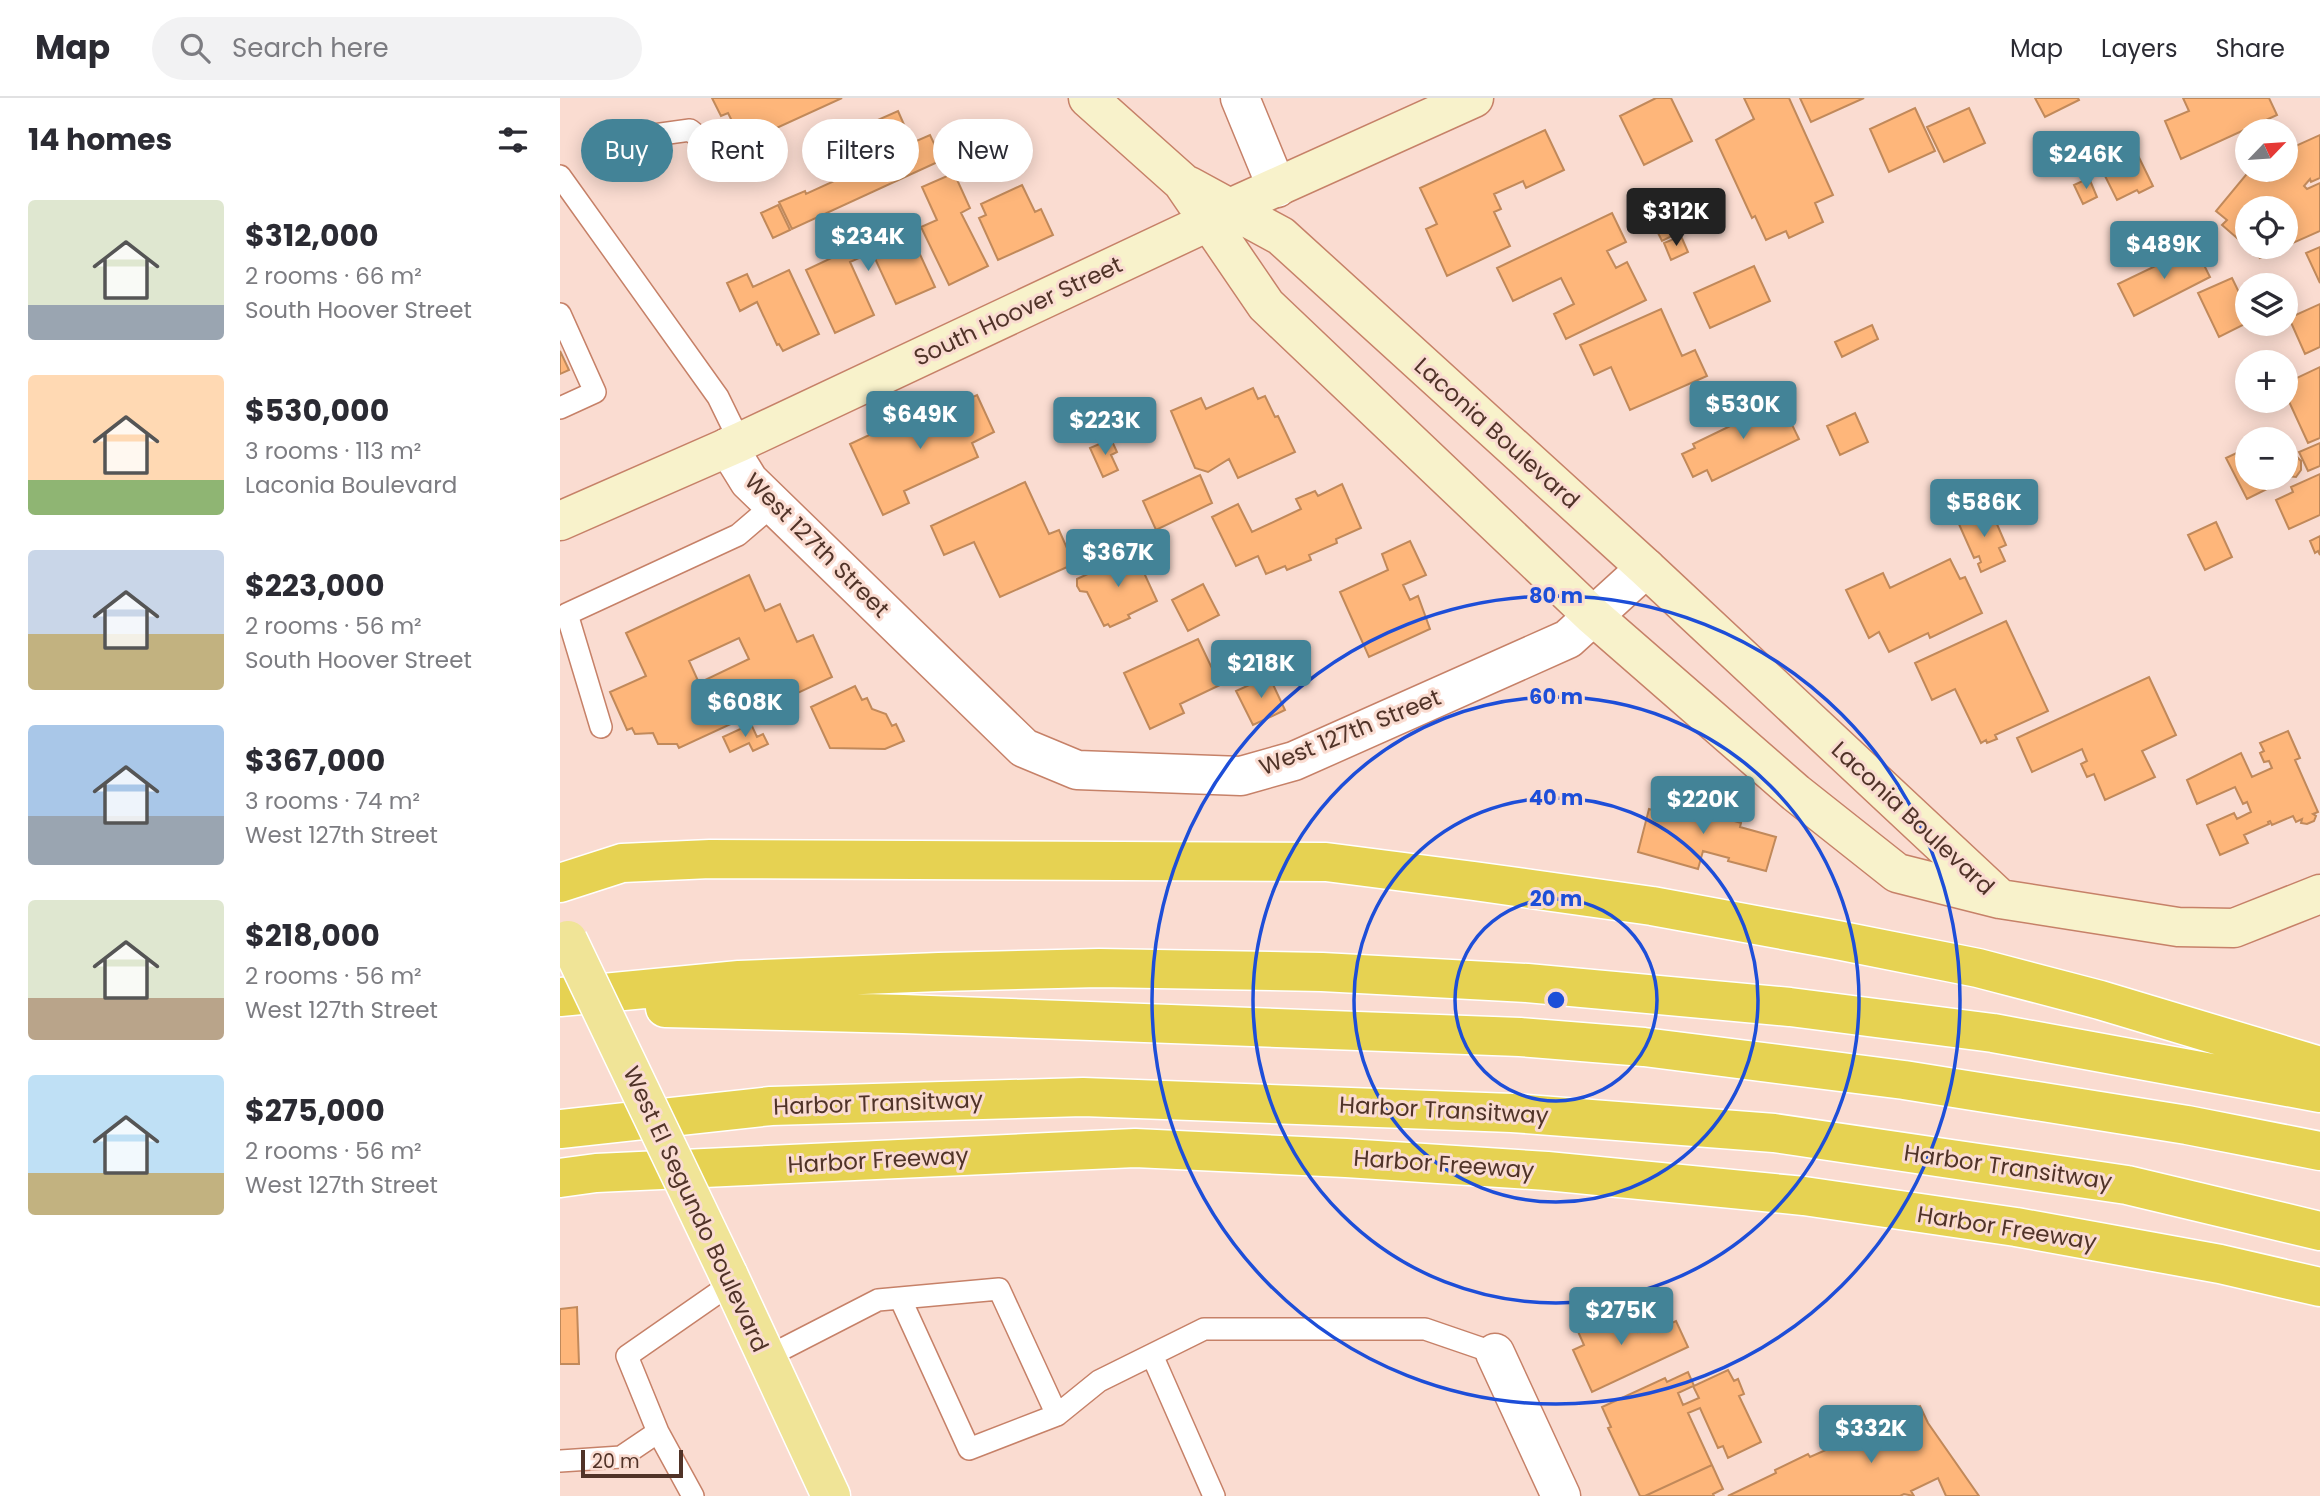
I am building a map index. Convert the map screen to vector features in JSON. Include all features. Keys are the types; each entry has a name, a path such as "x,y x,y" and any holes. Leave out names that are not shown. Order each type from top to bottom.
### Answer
{"highway":[{"path":"560,883 622,863 710,859 1326,862 1652,906 1978,968 2100,1000 2320,1066"},
{"path":"560,997 739,980 1086,969 1322,972 1527,983 1790,1007 1993,1033 2320,1093"},
{"path":"560,1005 903,1014 1520,1037 1644,1047 1904,1080 2187,1125 2320,1151"},
{"name":"Harbor Transitway","path":"560,1129 771,1106 1083,1097 1512,1112 1787,1135 2127,1185 2320,1231"},
{"name":"Harbor Freeway","path":"578,1175 1135,1148 1440,1164 1547,1171 1804,1196 2016,1227 2220,1264 2320,1287"},
{"path":"560,1190 578,1175"}],"main road":[{"name":"West El Segundo Boulevard","path":"564,931 831,1496"}],"street":[{"name":"Laconia Boulevard","path":"1088,98 1220,214 1281,236 1646,568 2000,899"},
{"path":"1240,98 1277,188"},
{"name":"South Hoover Street","path":"560,521 734,445 1220,214 1474,98"},
{"name":"Laconia Boulevard","path":"1220,214 1266,305 1593,615 1796,793 1897,873 2000,899"},
{"name":"West 127th Street","path":"734,445 749,481 1024,748 1077,770 1241,776 1294,761 1568,639 1646,568"},
{"path":"2000,899 2178,926 2234,928 2320,894"},
{"path":"1494,1353 1561,1496"}],"lane":[{"path":"560,176 718,397 734,445"},
{"path":"560,314 595,392 560,408"},
{"path":"601,727 567,614 738,535 773,505"},
{"path":"692,1496 658,1433 627,1356 730,1279"},
{"path":"767,1357 878,1300 999,1289 1057,1415"},
{"path":"900,1298 968,1449 1057,1415 1099,1381 1204,1329 1425,1329 1494,1353"},
{"path":"1152,1355 1214,1496"},
{"path":"560,1461 621,1457 658,1433"}],"building":[{"path":"712,98 842,98 788,123 788,119 731,119 728,113 721,116"},
{"path":"1656,98 1671,98 1692,141 1644,165 1620,116"},
{"path":"1744,98 1789,98 1833,195 1815,203 1823,222 1789,238 1786,231 1766,240 1755,216 1752,218 1716,140 1754,119"},
{"path":"1800,98 1864,98 1811,122"},
{"path":"2035,98 2078,98 2079,100 2045,117"},
{"path":"2183,98 2269,98 2277,115 2268,119 2235,119 2235,134 2181,159 2165,121 2189,111"},
{"path":"1915,108 1935,151 1889,172 1870,129"},
{"path":"1969,108 1985,143 1944,162 1927,127"},
{"path":"898,111 902,119 880,119"},
{"path":"1545,130 1564,170 1526,188 1523,181 1494,194 1501,209 1494,212 1510,246 1447,276 1426,229 1437,224 1420,188"},
{"path":"930,135 933,141 933,164 919,171 919,140"},
{"path":"2320,135 2320,178 2311,182 2310,179 2304,186 2307,189 2320,183 2320,231 2298,241 2298,196 2235,196 2235,236 2222,225 2227,220 2216,211 2240,182 2298,182 2298,145"},
{"path":"2129,137 2153,186 2117,200 2094,154"},
{"path":"2089,178 2097,197 2083,204 2074,185"},
{"path":"832,182 894,182 792,229 779,202 805,191 806,194"},
{"path":"933,182 958,182 970,208 961,213 988,266 949,285 921,227 937,220 922,187"},
{"path":"1022,185 1035,212 1041,209 1053,235 998,260 979,218 986,215 981,204"},
{"path":"1676,199 1690,227 1662,241 1648,213"},
{"path":"778,205 790,230 773,238 761,213"},
{"path":"1612,213 1626,242 1607,251 1616,268 1627,262 1646,300 1566,339 1554,314 1574,304 1561,278 1513,301 1497,268"},
{"path":"861,221 870,240 906,224 935,287 896,304 872,252 850,262 874,315 835,333 806,270 842,253 833,234"},
{"path":"1681,236 1688,252 1671,260 1664,243"},
{"path":"2195,247 2210,277 2134,316 2118,284"},
{"path":"2320,247 2320,283 2306,253"},
{"path":"1754,266 1770,301 1710,328 1694,293"},
{"path":"789,270 819,334 783,351 779,344 777,345 757,302 740,311 727,283 747,274 753,287"},
{"path":"2232,278 2235,284 2235,329 2219,337 2198,293"},
{"path":"2320,304 2320,347 2305,354 2297,336 2298,314"},
{"path":"1661,309 1682,356 1695,350 1707,376 1630,410 1611,367 1594,375 1580,345"},
{"path":"1872,325 1878,339 1842,357 1835,342"},
{"path":"560,351 569,370 560,374"},
{"path":"2320,367 2320,438 2308,443 2294,413 2298,413 2298,377"},
{"path":"1253,388 1258,399 1265,396 1295,452 1238,478 1229,459 1208,472 1195,468 1171,411 1201,398 1206,409"},
{"path":"1777,394 1799,439 1712,481 1707,470 1693,477 1682,454 1695,448 1693,444 1749,417 1746,410"},
{"path":"977,395 994,432 972,443 978,457 904,491 909,503 883,515 850,444 897,422 901,430"},
{"path":"1855,413 1868,442 1840,455 1827,426"},
{"path":"1111,439 1117,452 1111,455 1118,470 1103,477 1090,448"},
{"path":"2320,443 2320,466 2308,471 2299,452"},
{"path":"2235,454 2235,476 2226,458"},
{"path":"2298,458 2301,461 2298,474"},
{"path":"2320,474 2320,515 2289,529 2276,500 2293,492 2292,490 2298,490 2298,484"},
{"path":"1200,475 1212,503 1156,530 1143,501"},
{"path":"1025,482 1049,534 1059,530 1074,564 1000,597 974,542 944,555 931,526"},
{"path":"1342,484 1361,528 1336,539 1337,543 1309,555 1311,560 1287,570 1285,566 1266,574 1258,556 1236,566 1212,517 1238,504 1252,532 1301,509 1296,499 1315,491 1318,496"},
{"path":"2242,490 2265,490 2247,499"},
{"path":"1990,508 2006,545 1999,548 2005,561 1981,572 1979,556 1974,558 1958,522"},
{"path":"2216,522 2232,557 2205,570 2188,535"},
{"path":"2320,536 2320,555 2318,551 2315,553 2310,541"},
{"path":"1410,541 1426,575 1403,585 1410,600 1418,596 1430,629 1369,657 1340,592 1388,570 1382,554"},
{"path":"1133,549 1157,601 1128,615 1130,618 1110,627 1108,624 1104,626 1087,592 1080,591 1077,586 1077,579"},
{"path":"1950,559 1960,579 1965,577 1982,613 1930,638 1928,633 1889,652 1879,632 1869,638 1846,590 1883,573 1890,588"},
{"path":"749,575 765,611 780,604 797,642 813,635 832,677 679,748 677,744 658,744 653,733 635,734 632,728 627,730 610,692 646,676 626,633","holes":["739,638 749,659 699,683 689,661"]},
{"path":"1203,584 1219,615 1188,631 1172,600"},
{"path":"2006,621 2048,711 1995,735 1997,739 1981,743 1955,689 1932,700 1915,663"},
{"path":"1198,639 1220,685 1180,704 1184,713 1150,729 1124,673"},
{"path":"1269,676 1285,710 1253,725 1236,691"},
{"path":"2149,677 2176,735 2142,751 2155,777 2105,800 2094,774 2087,777 2081,764 2087,761 2082,749 2032,772 2017,738"},
{"path":"855,686 862,700 867,698 872,709 886,714 892,726 896,724 904,741 885,749 830,748 811,707"},
{"path":"751,724 757,737 763,734 768,744 753,751 749,743 730,752 723,737"},
{"path":"2288,731 2300,758 2295,760 2318,812 2313,814 2316,816 2314,821 2301,823 2302,819 2296,822 2293,816 2272,825 2270,821 2269,824 2244,835 2248,843 2220,855 2207,825 2234,813 2237,819 2251,812 2247,802 2243,804 2235,787 2197,804 2187,780 2241,753 2252,777 2272,768 2269,761 2264,762 2260,753 2264,751 2260,743"},
{"path":"1680,793 1722,805 1718,816 1741,823 1740,827 1776,837 1766,871 1703,851 1698,869 1638,852 1649,809 1674,816"},
{"path":"577,1307 579,1364 560,1364 560,1309"},
{"path":"1595,1308 1609,1310 1616,1327 1632,1320 1638,1332 1649,1327 1651,1332 1676,1321 1688,1347 1592,1392 1573,1350 1584,1345 1572,1318"},
{"path":"1728,1370 1734,1381 1738,1379 1744,1394 1739,1396 1761,1442 1728,1458 1723,1446 1718,1448 1700,1408 1688,1413 1712,1465 1640,1496 1608,1428 1611,1427 1602,1407 1665,1378 1667,1382 1688,1372 1694,1386","holes":["1693,1386 1699,1398 1683,1405 1678,1393"]},
{"path":"1920,1406 1928,1423 1979,1496 1946,1496 1938,1478 1911,1491 1914,1496 1728,1496 1808,1454 1810,1457 1844,1442 1842,1438 1874,1422 1876,1427"},
{"path":"1712,1465 1723,1489 1713,1494 1714,1496 1645,1496"}]}
